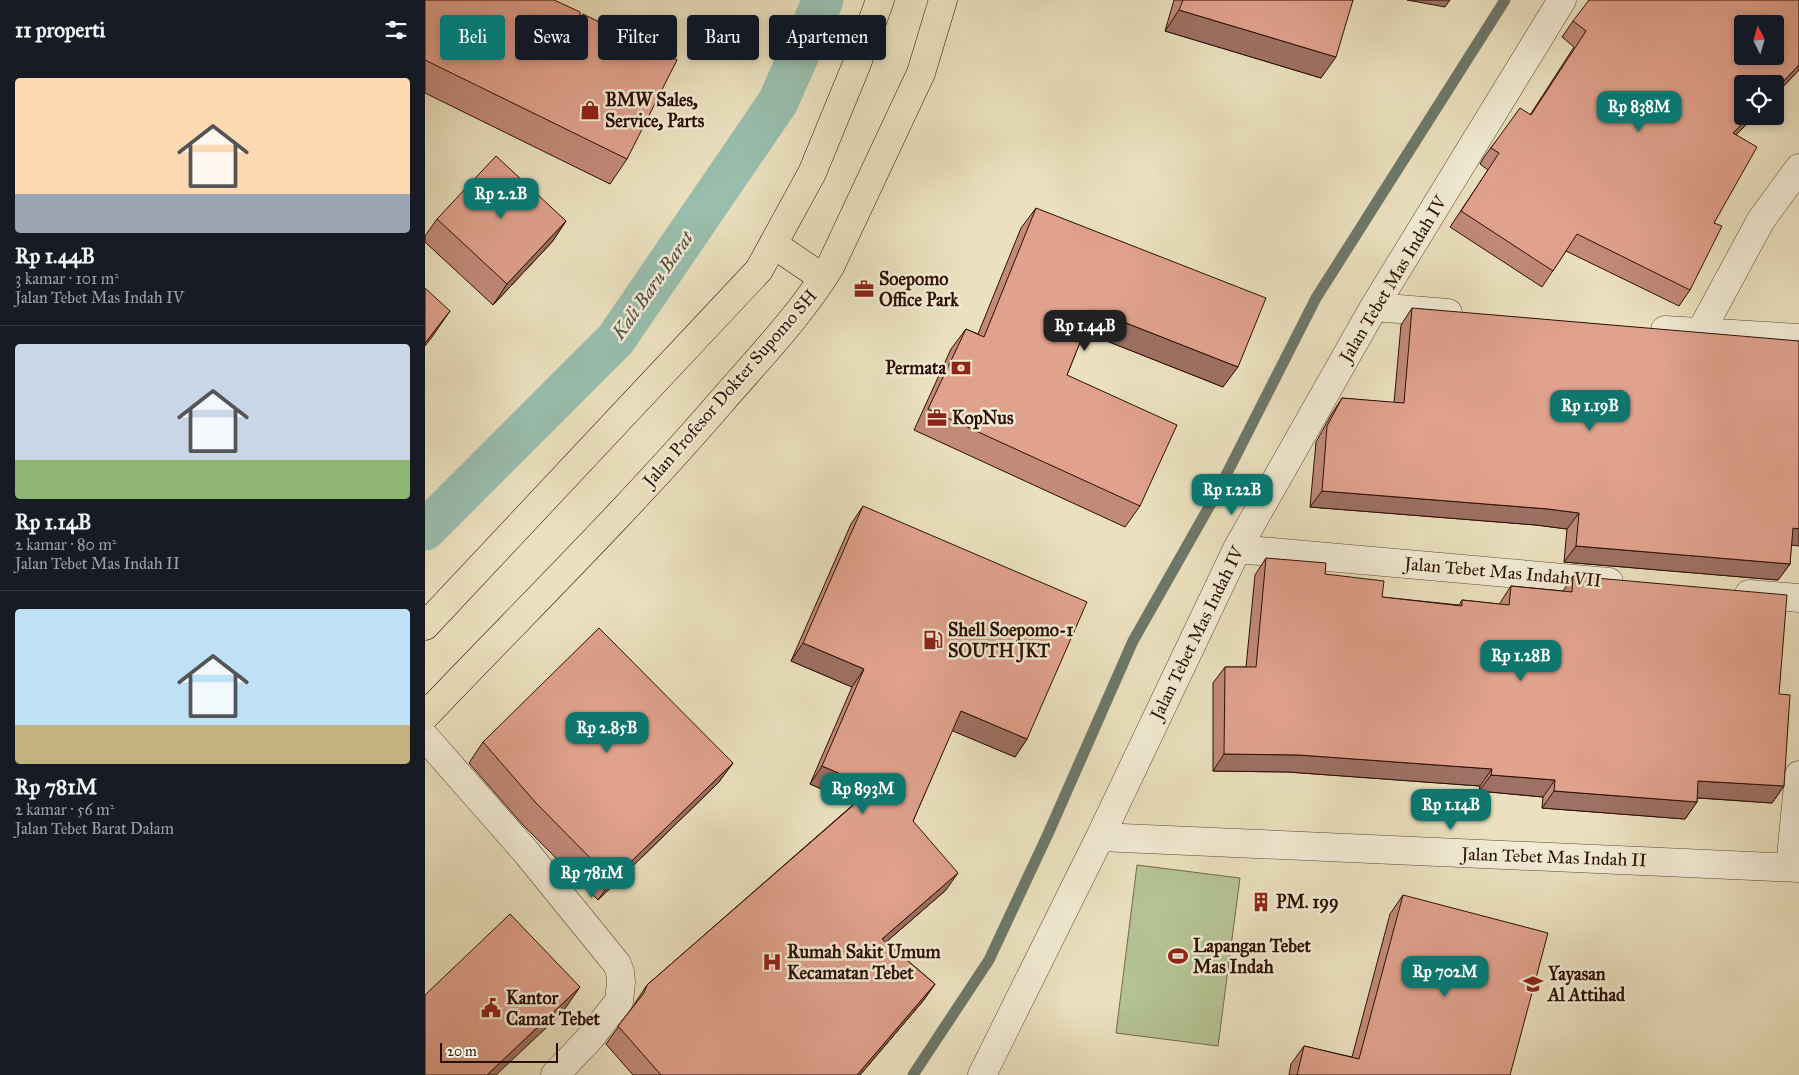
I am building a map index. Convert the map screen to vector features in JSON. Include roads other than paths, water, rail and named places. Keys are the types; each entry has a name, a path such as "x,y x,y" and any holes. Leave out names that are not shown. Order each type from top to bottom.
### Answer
{"main road":[{"path":"425,626 759,270 812,173 856,66 880,0"},
{"name":"Jalan Profesor Dokter Supomo SH","path":"425,716 663,468 795,316 823,278 830,267 921,73 943,0"},
{"path":"773,244 823,278"}],"street":[{"name":"Jalan Tebet Mas Indah IV","path":"982,1075 1100,838 1237,549 1375,307 1562,0"},
{"path":"1700,333 1761,220 1799,168"},
{"path":"1375,307 1473,315"},
{"path":"1641,328 1799,338"},
{"name":"Jalan Tebet Mas Indah VII","path":"1237,549 1631,584"},
{"path":"1720,591 1799,598"},
{"path":"425,737 526,852 617,964 620,972 619,1001 591,1036 555,1075"},
{"path":"1795,867 1799,775"},
{"name":"Jalan Tebet Mas Indah II","path":"1100,838 1795,867"}],"waterway":[{"name":"Kali Baru Barat","path":"425,530 616,339 778,102 823,0"},
{"path":"913,1075 989,960 1048,834 1133,641 1218,491 1316,298 1505,0"}],"place":[{"name":"BMW Sales, Service, Parts","path":"590,110"},
{"name":"Soepomo Office Park","path":"864,289"},
{"name":"Permata","path":"961,368"},
{"name":"KopNus","path":"937,418"},
{"name":"Shell Soepomo-1 SOUTH JKT","path":"933,640"},
{"name":"PM. 199","path":"1261,902"},
{"name":"Lapangan Tebet Mas Indah","path":"1178,956"},
{"name":"Rumah Sakit Umum Kecamatan Tebet","path":"772,962"},
{"name":"Yayasan Al Attihad","path":"1533,984"},
{"name":"Kantor Camat Tebet","path":"491,1008"}]}
